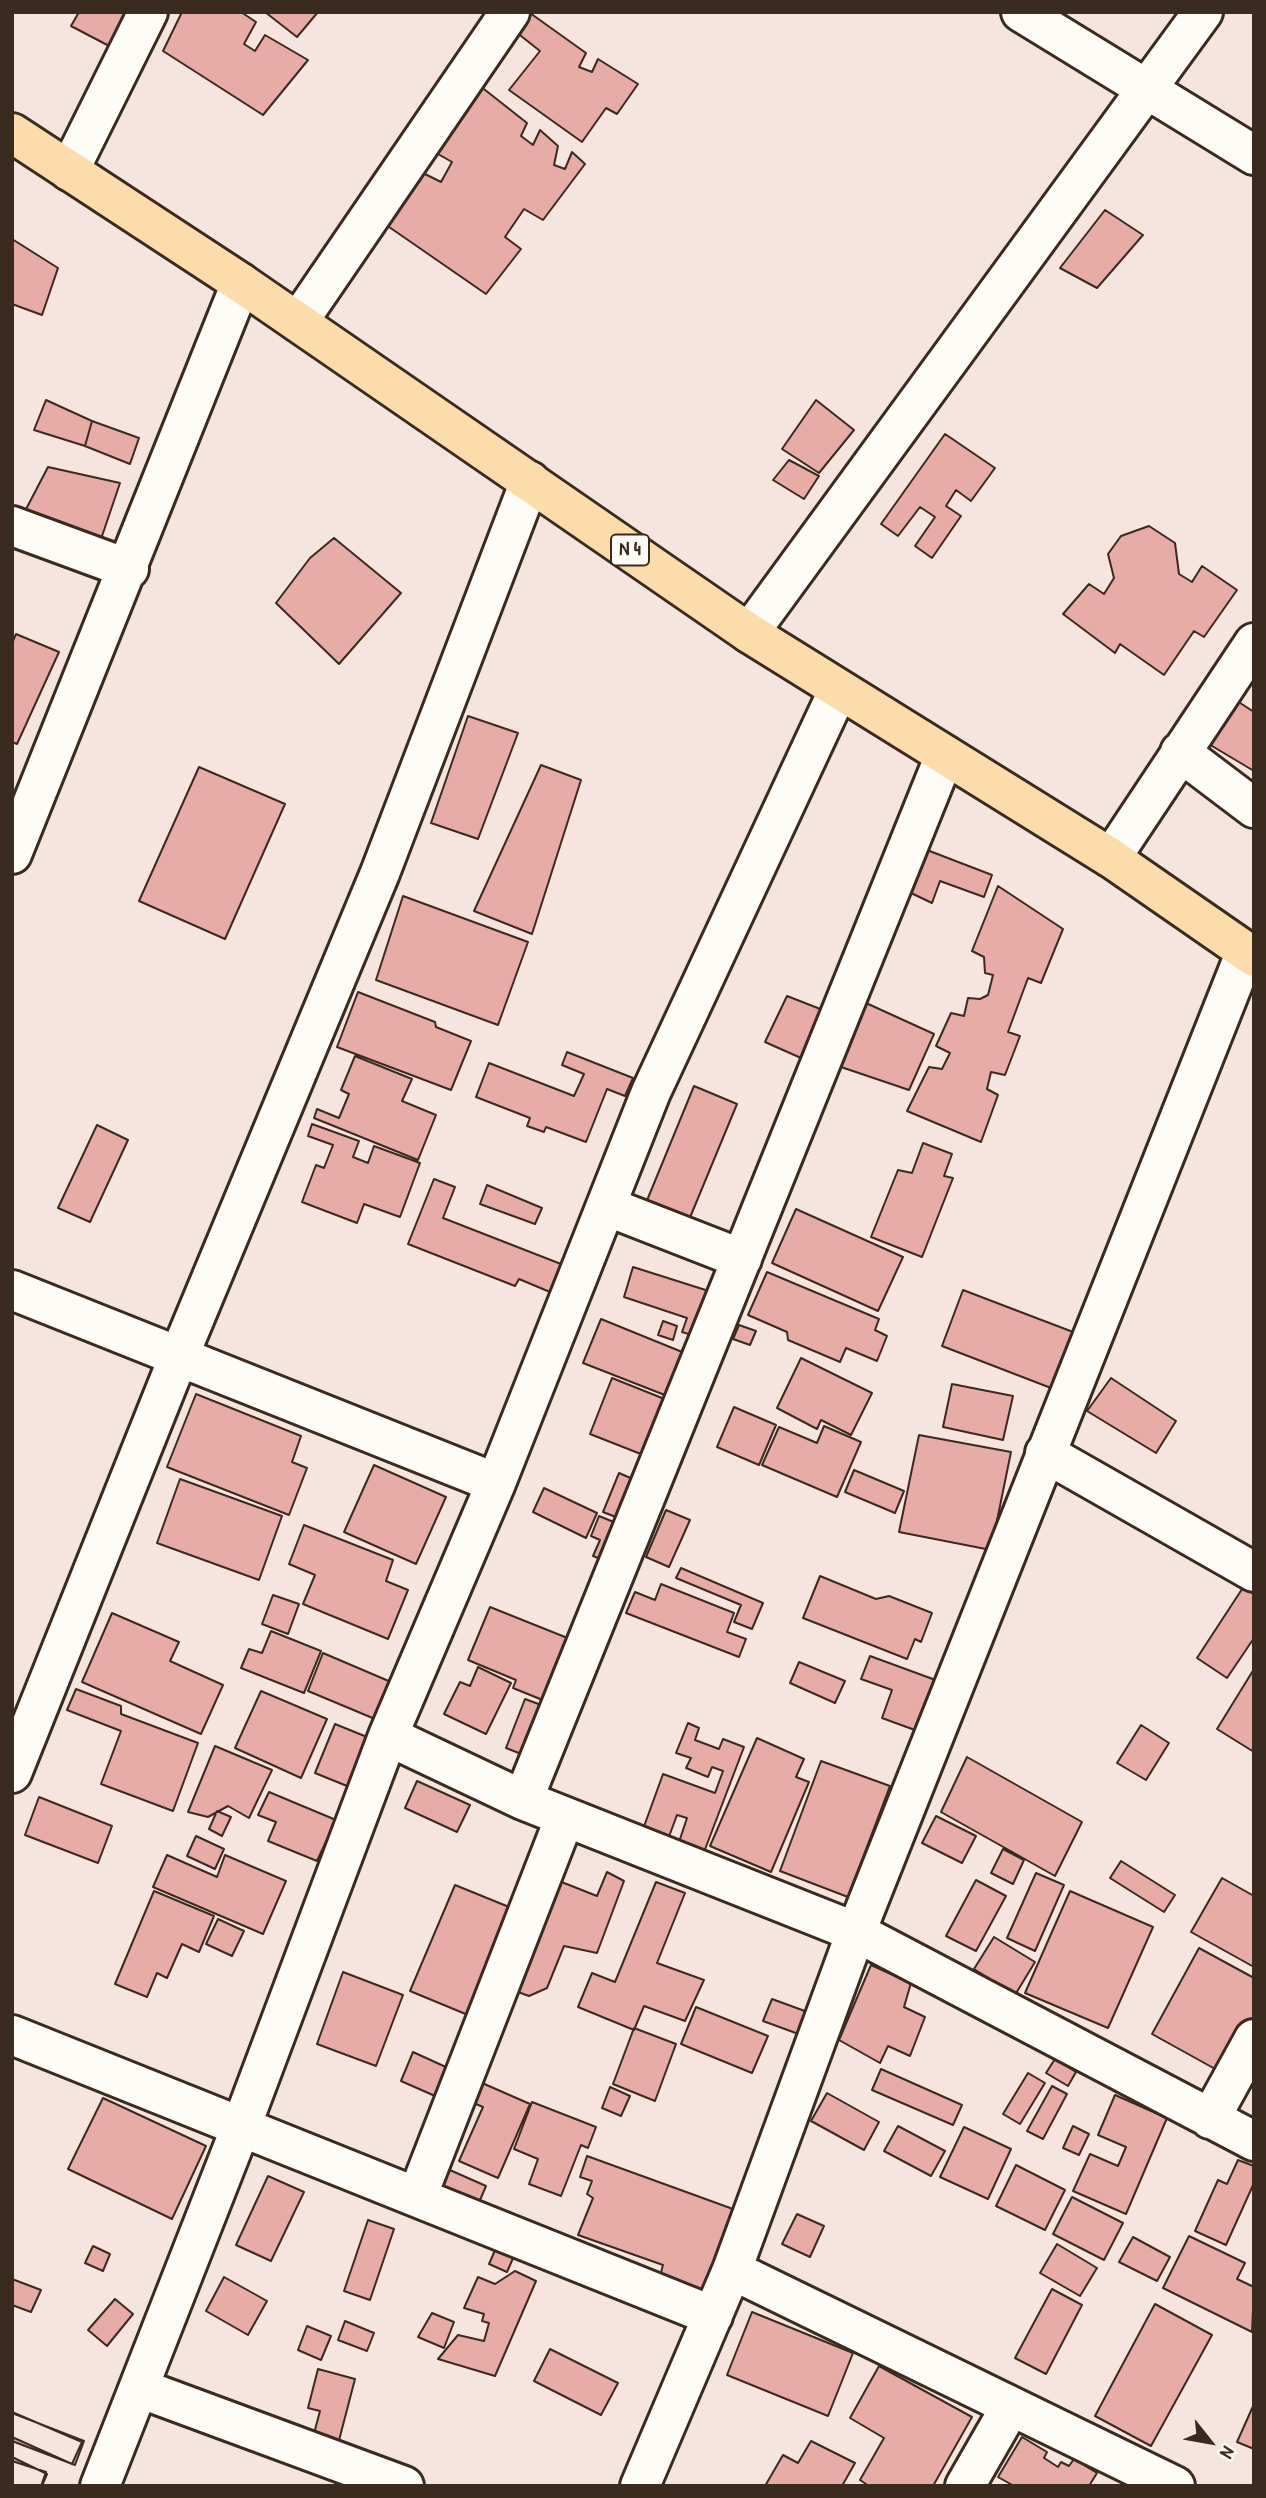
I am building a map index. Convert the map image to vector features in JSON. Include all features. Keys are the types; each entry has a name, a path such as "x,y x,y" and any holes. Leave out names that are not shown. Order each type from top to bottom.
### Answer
{"main road":[{"name":"N 4","path":"12,133 241,283 749,633 838,691 1111,858 1250,954"}],"street":[{"path":"69,171 148,12"},
{"path":"298,322 510,12"},
{"path":"1021,12 1254,155"},
{"path":"749,633 1203,12"},
{"path":"12,854 129,569 241,283"},
{"path":"12,1773 179,1356 380,873 530,481"},
{"path":"12,526 129,569"},
{"path":"1111,858 1254,643"},
{"path":"100,2486 241,2127 388,1736 496,1483 651,1092 838,691"},
{"path":"1180,752 1254,808"},
{"path":"523,1800 945,755"},
{"path":"640,2486 732,2270 856,1932 1045,1453 1250,954"},
{"path":"606,1206 742,1259"},
{"path":"12,1290 496,1483"},
{"path":"1045,1453 1254,1572"},
{"path":"388,1736 523,1800 856,1932 1254,2141"},
{"path":"417,2197 565,1817"},
{"path":"12,2035 713,2316"},
{"path":"1210,2119 1254,2039"},
{"path":"732,2270 1175,2486"},
{"path":"139,2388 404,2486"},
{"path":"964,2486 1011,2406"}],"building":[{"path":"79,12 132,12 113,48 71,26"},
{"path":"182,12 241,12 256,22 244,44 255,51 265,35 308,60 263,115 163,51"},
{"path":"265,12 318,12 297,37"},
{"path":"530,13 586,53 579,67 592,72 598,59 638,84 617,114 606,108 582,142 509,90 540,51 516,32"},
{"path":"475,82 527,123 521,136 533,145 540,130 558,146 554,165 565,169 572,152 585,164 543,220 524,209 505,237 521,249 486,294 379,220 415,169 441,182 452,162 431,150"},
{"path":"1105,210 1143,235 1097,288 1060,268"},
{"path":"12,239 58,268 42,315 12,304"},
{"path":"46,400 92,421 85,446 34,430"},
{"path":"816,400 854,430 819,473 782,449"},
{"path":"92,421 139,438 130,464 85,446"},
{"path":"945,434 995,468 971,501 956,490 946,506 961,516 932,558 915,546 935,517 920,507 898,536 881,524"},
{"path":"789,460 819,476 804,499 773,480"},
{"path":"48,467 120,483 100,542 24,513"},
{"path":"1149,526 1175,543 1179,574 1192,582 1202,566 1237,590 1204,637 1194,631 1164,675 1120,644 1115,653 1063,614 1089,584 1104,594 1114,578 1108,554 1121,536"},
{"path":"334,538 401,593 339,664 276,603 310,558"},
{"path":"16,634 59,652 17,744 12,742 12,643"},
{"path":"1234,699 1254,712 1254,771 1207,743"},
{"path":"468,716 518,733 478,839 431,823"},
{"path":"541,765 581,780 532,934 474,911"},
{"path":"199,767 285,804 225,939 139,901"},
{"path":"927,850 992,875 984,897 940,881 932,903 911,893"},
{"path":"998,886 1063,929 1041,983 1028,978 1008,1032 1020,1036 1005,1075 991,1072 987,1089 998,1095 981,1142 907,1111 929,1067 942,1069 950,1053 936,1046 951,1013 964,1016 968,998 980,999 988,995 993,975 985,973 984,957 972,951"},
{"path":"403,896 528,942 498,1025 376,980"},
{"path":"358,992 435,1022 436,1027 471,1041 451,1090 337,1047"},
{"path":"787,996 828,1012 810,1062 765,1042"},
{"path":"866,1003 934,1034 909,1090 841,1067"},
{"path":"567,1052 633,1078 625,1096 607,1089 586,1142 546,1127 544,1132 527,1126 530,1118 476,1097 489,1063 574,1096 584,1074 562,1065"},
{"path":"355,1056 412,1079 402,1101 436,1115 418,1160 314,1118 317,1109 339,1118 349,1094 341,1090"},
{"path":"694,1086 737,1104 684,1232 641,1215"},
{"path":"312,1124 359,1141 353,1157 368,1163 374,1146 420,1163 400,1217 364,1204 357,1223 302,1202 316,1165 324,1168 333,1145 308,1136"},
{"path":"97,1125 128,1140 90,1222 58,1208"},
{"path":"923,1143 952,1154 944,1176 953,1178 922,1257 871,1237 898,1170 912,1173"},
{"path":"434,1179 455,1187 443,1218 561,1264 550,1292 519,1279 515,1286 408,1244"},
{"path":"487,1185 542,1208 535,1224 480,1204"},
{"path":"796,1209 903,1257 878,1311 772,1263"},
{"path":"633,1267 715,1293 701,1338 682,1332 687,1318 624,1297"},
{"path":"767,1272 879,1319 875,1330 887,1336 877,1361 846,1348 840,1362 788,1340 787,1332 748,1315"},
{"path":"963,1290 1073,1332 1051,1388 942,1346"},
{"path":"601,1319 692,1356 675,1399 583,1363"},
{"path":"663,1321 677,1326 673,1340 658,1335"},
{"path":"739,1325 756,1331 750,1345 733,1339"},
{"path":"801,1358 872,1393 851,1435 821,1420 817,1429 777,1408"},
{"path":"612,1378 672,1402 651,1458 590,1434"},
{"path":"1111,1378 1176,1421 1156,1453 1087,1411"},
{"path":"952,1384 1013,1396 1003,1440 943,1427"},
{"path":"196,1394 301,1436 292,1462 307,1468 289,1515 167,1467"},
{"path":"734,1407 776,1425 759,1465 717,1447"},
{"path":"824,1426 861,1442 837,1497 762,1465 779,1427 817,1443"},
{"path":"919,1435 1011,1452 991,1550 899,1532"},
{"path":"374,1465 446,1497 416,1564 344,1532"},
{"path":"854,1470 904,1491 895,1513 845,1492"},
{"path":"619,1473 642,1483 626,1521 603,1512"},
{"path":"180,1479 282,1516 259,1580 157,1543"},
{"path":"544,1488 597,1513 586,1538 533,1512"},
{"path":"666,1510 690,1520 669,1567 646,1557"},
{"path":"599,1516 621,1525 606,1561 593,1556 600,1540 591,1536"},
{"path":"304,1525 393,1560 386,1581 408,1590 388,1639 303,1604 315,1575 289,1564"},
{"path":"681,1568 763,1603 752,1629 734,1622 741,1605 676,1578"},
{"path":"820,1576 876,1599 889,1596 932,1613 921,1642 915,1639 907,1659 803,1618"},
{"path":"1246,1583 1254,1588 1254,1638 1227,1678 1197,1658"},
{"path":"661,1584 734,1613 727,1632 746,1639 739,1657 626,1613 635,1592 655,1600"},
{"path":"273,1595 299,1604 288,1634 262,1624"},
{"path":"490,1607 580,1643 555,1705 513,1688 516,1680 468,1660"},
{"path":"112,1613 179,1642 170,1661 223,1685 201,1734 82,1682"},
{"path":"271,1631 321,1651 304,1693 241,1668 249,1649 262,1653"},
{"path":"323,1653 391,1682 375,1719 308,1691"},
{"path":"870,1656 941,1682 923,1733 882,1718 892,1690 861,1679"},
{"path":"799,1662 845,1681 835,1703 790,1683"},
{"path":"478,1667 511,1683 486,1734 444,1714 460,1682 470,1686"},
{"path":"1254,1669 1254,1752 1217,1729"},
{"path":"76,1689 121,1706 121,1714 198,1743 173,1811 101,1784 121,1731 67,1710"},
{"path":"261,1691 327,1719 301,1778 235,1748"},
{"path":"525,1699 552,1709 534,1759 506,1748"},
{"path":"688,1723 699,1728 695,1740 719,1749 723,1739 744,1747 704,1852 679,1842 687,1818 677,1815 667,1842 642,1832 663,1774 715,1793 723,1771 712,1767 708,1777 686,1768 691,1758 676,1753"},
{"path":"335,1724 367,1737 347,1786 315,1773"},
{"path":"1141,1725 1169,1743 1146,1780 1117,1763"},
{"path":"757,1738 804,1759 796,1777 809,1782 771,1872 710,1846"},
{"path":"215,1746 272,1770 249,1818 228,1806 208,1817 188,1812"},
{"path":"967,1757 1082,1822 1055,1876 941,1812"},
{"path":"821,1761 890,1786 848,1897 780,1871"},
{"path":"417,1781 470,1805 457,1832 405,1808"},
{"path":"269,1792 336,1820 317,1861 268,1841 276,1822 258,1815"},
{"path":"39,1797 112,1826 98,1863 25,1835"},
{"path":"217,1811 231,1817 222,1836 209,1829"},
{"path":"936,1816 976,1836 962,1863 922,1843"},
{"path":"196,1836 224,1849 215,1869 187,1856"},
{"path":"1003,1849 1024,1860 1013,1884 991,1873"},
{"path":"167,1855 217,1877 225,1855 286,1881 263,1934 153,1887"},
{"path":"1121,1861 1175,1895 1164,1912 1110,1878"},
{"path":"607,1872 624,1881 597,1953 564,1946 547,1988 529,1996 515,1991 528,1944 536,1944 559,1881 597,1896"},
{"path":"1036,1873 1064,1885 1035,1951 1007,1938"},
{"path":"1222,1878 1254,1896 1254,1967 1191,1932"},
{"path":"976,1880 1006,1896 976,1951 946,1936"},
{"path":"656,1882 685,1893 657,1963 704,1980 685,2021 644,2006 634,2030 578,2007 592,1973 615,1982"},
{"path":"455,1885 514,1909 468,2015 410,1991"},
{"path":"154,1891 214,1916 199,1952 182,1944 167,1978 157,1973 147,1997 115,1984"},
{"path":"1070,1891 1153,1927 1108,2028 1025,1993"},
{"path":"218,1919 244,1931 232,1956 206,1944"},
{"path":"994,1937 1035,1962 1015,1995 974,1969"},
{"path":"1199,1948 1254,1978 1254,2025 1226,2075 1152,2034"},
{"path":"871,1965 911,1983 904,2007 925,2017 910,2056 888,2046 880,2063 839,2040"},
{"path":"343,1972 403,1995 376,2066 317,2044"},
{"path":"772,1999 813,2014 804,2036 763,2021"},
{"path":"696,2007 768,2036 752,2073 681,2044"},
{"path":"634,2028 676,2044 655,2101 613,2084"},
{"path":"413,2052 448,2068 435,2096 401,2081"},
{"path":"1055,2059 1076,2072 1068,2086 1046,2073"},
{"path":"881,2069 962,2105 953,2125 872,2090"},
{"path":"1028,2073 1045,2083 1020,2124 1003,2114"},
{"path":"473,2079 530,2104 498,2178 459,2161 483,2107 464,2099"},
{"path":"1052,2086 1067,2094 1043,2139 1027,2131"},
{"path":"610,2087 630,2096 621,2116 602,2108"},
{"path":"827,2093 879,2122 864,2150 811,2121"},
{"path":"1115,2095 1167,2118 1126,2214 1073,2191 1090,2154 1118,2166 1126,2147 1098,2135"},
{"path":"103,2098 206,2146 172,2219 68,2169"},
{"path":"532,2102 596,2127 588,2148 581,2145 561,2196 529,2184 538,2159 514,2149"},
{"path":"898,2126 945,2151 931,2176 884,2151"},
{"path":"1073,2126 1089,2134 1079,2155 1063,2148"},
{"path":"964,2127 1011,2149 988,2199 940,2177"},
{"path":"587,2156 733,2209 702,2293 660,2276 663,2265 578,2235 593,2198 587,2194 592,2181 580,2177"},
{"path":"1238,2160 1254,2166 1254,2183 1226,2245 1195,2231 1218,2180 1227,2184"},
{"path":"434,2163 486,2186 475,2212 422,2189"},
{"path":"1016,2165 1065,2190 1045,2230 996,2206"},
{"path":"268,2176 304,2192 271,2261 236,2245"},
{"path":"1072,2197 1123,2223 1104,2260 1053,2234"},
{"path":"797,2214 824,2226 810,2257 782,2244"},
{"path":"368,2220 394,2229 370,2300 344,2291"},
{"path":"1189,2236 1245,2263 1237,2279 1254,2287 1252,2332 1163,2288"},
{"path":"1133,2237 1170,2257 1157,2281 1119,2262"},
{"path":"1057,2244 1097,2268 1080,2296 1040,2273"},
{"path":"93,2246 110,2254 103,2271 85,2263"},
{"path":"496,2248 514,2256 507,2272 489,2264"},
{"path":"515,2271 536,2281 495,2376 438,2359 458,2335 484,2341 489,2323 482,2321 484,2314 464,2308 478,2277 495,2284"},
{"path":"224,2277 267,2301 248,2335 206,2311"},
{"path":"12,2279 41,2290 31,2312 12,2305"},
{"path":"1052,2289 1082,2305 1046,2374 1015,2358"},
{"path":"115,2299 133,2314 107,2346 88,2330"},
{"path":"1155,2304 1212,2335 1151,2446 1095,2416"},
{"path":"752,2312 853,2353 828,2416 727,2375"},
{"path":"432,2313 454,2322 444,2348 418,2337"},
{"path":"345,2321 374,2333 367,2351 338,2340"},
{"path":"307,2326 331,2336 321,2360 298,2350"},
{"path":"550,2349 618,2383 601,2415 534,2381"},
{"path":"879,2366 972,2417 933,2486 869,2486 860,2480 884,2438 850,2418"},
{"path":"318,2369 355,2379 337,2448 312,2441 320,2411 308,2408"},
{"path":"1254,2404 1254,2449 1237,2442"},
{"path":"12,2412 82,2442 72,2464 12,2437"},
{"path":"12,2413 84,2441 75,2465 12,2441"},
{"path":"1022,2437 1047,2452 1044,2458 1058,2467 1061,2462 1069,2466 1074,2459 1097,2473 1089,2486 1014,2486 998,2477"},
{"path":"811,2441 855,2463 842,2486 765,2486 783,2455 798,2463"},
{"path":"12,2457 47,2474 42,2486 12,2486"},
{"path":"12,2461 46,2472 41,2486 12,2486"}]}
